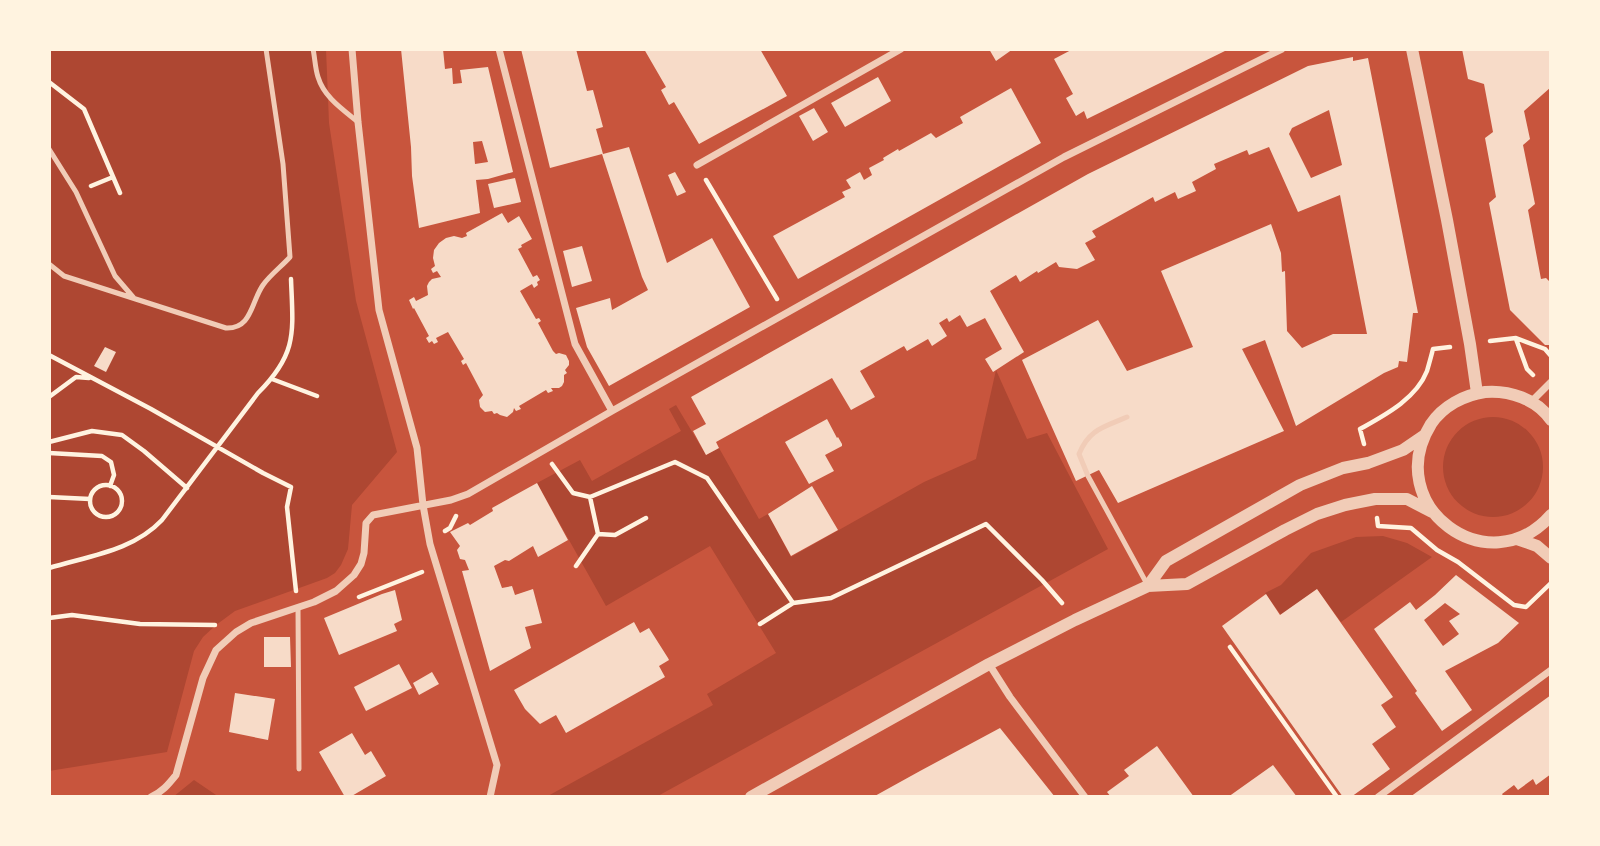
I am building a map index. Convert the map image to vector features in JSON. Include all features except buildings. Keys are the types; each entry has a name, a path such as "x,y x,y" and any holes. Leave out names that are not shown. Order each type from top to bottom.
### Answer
{"street":[{"path":"352,49 379,310 417,448 430,544 497,765 490,797"},
{"path":"499,49 575,344 612,411"},
{"path":"697,165 901,49"},
{"path":"150,797 169,785 176,775 203,678 216,650 236,632 251,624 314,602 336,591 354,575 364,553 366,523 373,515 452,500 468,494 1064,157 1282,49"},
{"path":"1412,49 1447,220 1477,393"},
{"path":"1531,402 1548,385"},
{"path":"1551,420 1531,402 1518,396 1477,393 1446,408 1434,420 1425,435 1419,458 1419,482 1424,498 1445,526 1461,536 1489,542 1517,539 1529,534 1551,515"},
{"path":"1148,586 1166,561 1300,485 1343,468 1368,463 1404,450 1425,435"},
{"path":"751,797 989,664 1075,620 1148,586 1188,584 1317,514 1375,499 1407,499 1432,512"},
{"path":"1517,539 1537,546 1551,558"},
{"path":"989,664 1010,697 1085,797"},
{"path":"1378,797 1551,670"}],"lane":[{"path":"49,264 64,275 226,328 238,327 251,312 262,286 290,257 283,164 266,49"},
{"path":"313,49 318,76 327,93 358,122"},
{"path":"49,149 76,192 115,276 133,297"},
{"path":"1127,417 1093,432 1079,454 1088,476 1148,586"},
{"path":"298,607 299,769"}],"path":[{"path":"49,82 83,108 120,193"},
{"path":"697,165 785,314"},
{"path":"49,568 141,538 162,520 258,393 272,379 286,357 293,333 290,257"},
{"path":"1548,385 1527,369 1516,338 1545,349 1551,355"},
{"path":"49,355 291,487 288,507 298,607"},
{"path":"49,397 76,377 94,378"},
{"path":"272,379 317,396"},
{"path":"49,442 92,430 122,435 187,488"},
{"path":"543,451 573,493 590,497 675,462 706,478 793,603"},
{"path":"49,453 102,456 111,462 114,475 110,486"},
{"path":"110,486 121,498 120,508 113,515 104,517 91,507 90,499 97,488 110,486"},
{"path":"49,497 90,499"},
{"path":"576,566 598,534 590,497"},
{"path":"598,534 615,535 646,518"},
{"path":"760,624 793,603 831,598 986,524 1042,580 1075,620"},
{"path":"353,599 404,580"},
{"path":"1526,607 1551,583"},
{"path":"49,618 72,615 139,624 251,624"},
{"path":"1230,647 1337,797"}],"shaded area":[{"path":"49,49 326,49 329,123 356,301 397,452 352,505 348,549 335,573 235,611 203,637 194,651 167,752 49,771"},
{"path":"996,370 1027,439 1047,433 1108,549 656,797 546,797 713,705 707,694 776,653 710,546 606,606 537,483 580,460 592,481 681,431 669,409 676,405 706,455 719,448 759,519 768,514 791,557 924,482 976,459"},
{"path":"1493,417 1512,421 1529,431 1539,448 1543,467 1539,486 1529,503 1512,513 1493,517 1474,513 1457,503 1447,486 1443,467 1447,448 1457,431 1474,421"},
{"path":"1383,536 1407,543 1432,557 1341,622 1317,589 1281,615 1265,593 1281,585 1311,553 1356,537"},
{"path":"194,780 219,797 173,797"}]}
